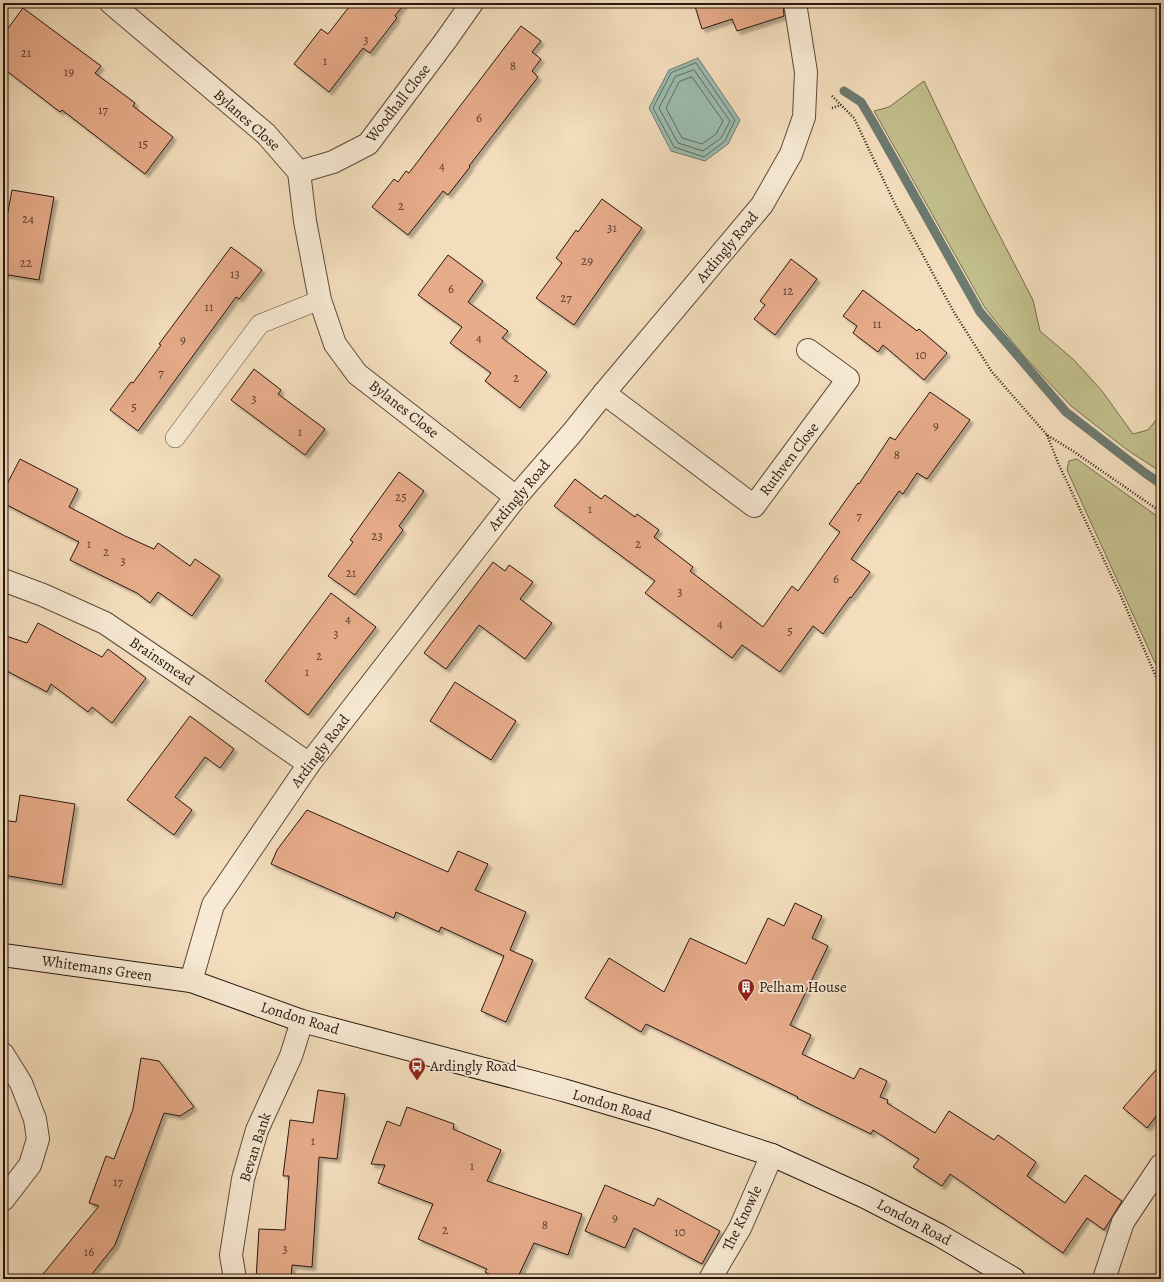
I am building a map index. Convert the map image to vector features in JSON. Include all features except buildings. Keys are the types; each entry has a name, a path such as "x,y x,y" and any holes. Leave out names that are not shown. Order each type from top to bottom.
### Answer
{"street":[{"name":"Bylanes Close","path":"111,3 266,134 299,172 305,221 320,300 335,344 357,374 516,497"},
{"name":"Woodhall Close","path":"299,172 333,162 368,144 472,3"},
{"name":"Ardingly Road","path":"191,981 213,904 309,764 516,497 572,433 762,205 791,154 804,117 806,72 794,3"},
{"path":"175,438 260,324 320,300"},
{"name":"Ruthven Close","path":"604,393 754,506 848,379 808,350"},
{"name":"Brainsmead","path":"3,580 43,595 105,623 309,764"},
{"name":"Whitemans Green","path":"3,955 191,981"},
{"name":"London Road","path":"191,981 302,1021 562,1090 661,1119 772,1155 865,1196 939,1235 1014,1279"},
{"name":"Bevan Bank","path":"235,1279 231,1255 243,1179 257,1130 291,1056 302,1021"},
{"path":"3,1054 21,1083 35,1119 38,1139 30,1165 3,1200"},
{"name":"The Knowle","path":"710,1279 740,1228 772,1155"},
{"path":"1104,1279 1123,1222 1161,1165"}],"path":[{"path":"841,105 854,118 896,206 955,314 992,372 1047,435 1074,451 1161,512"},
{"path":"1047,435 1059,465 1121,596 1161,688"}],"shaded area":[{"path":"924,81 977,192 1033,300 1040,331 1074,360 1102,391 1133,434 1148,430 1161,414 1161,472 1126,449 1071,406 1024,356 985,308 874,111 889,107"},
{"path":"1077,459 1161,519 1160,665 1155,663 1067,470 1069,461"}],"water":[{"path":"698,58 740,120 728,144 705,161 671,151 649,108 669,70"}],"waterway":[{"path":"844,91 861,102 980,312 1066,412 1161,484"}],"place":[{"name":"Pelham House","path":"746,1002"},
{"name":"Ardingly Road","path":"417,1081"}]}
